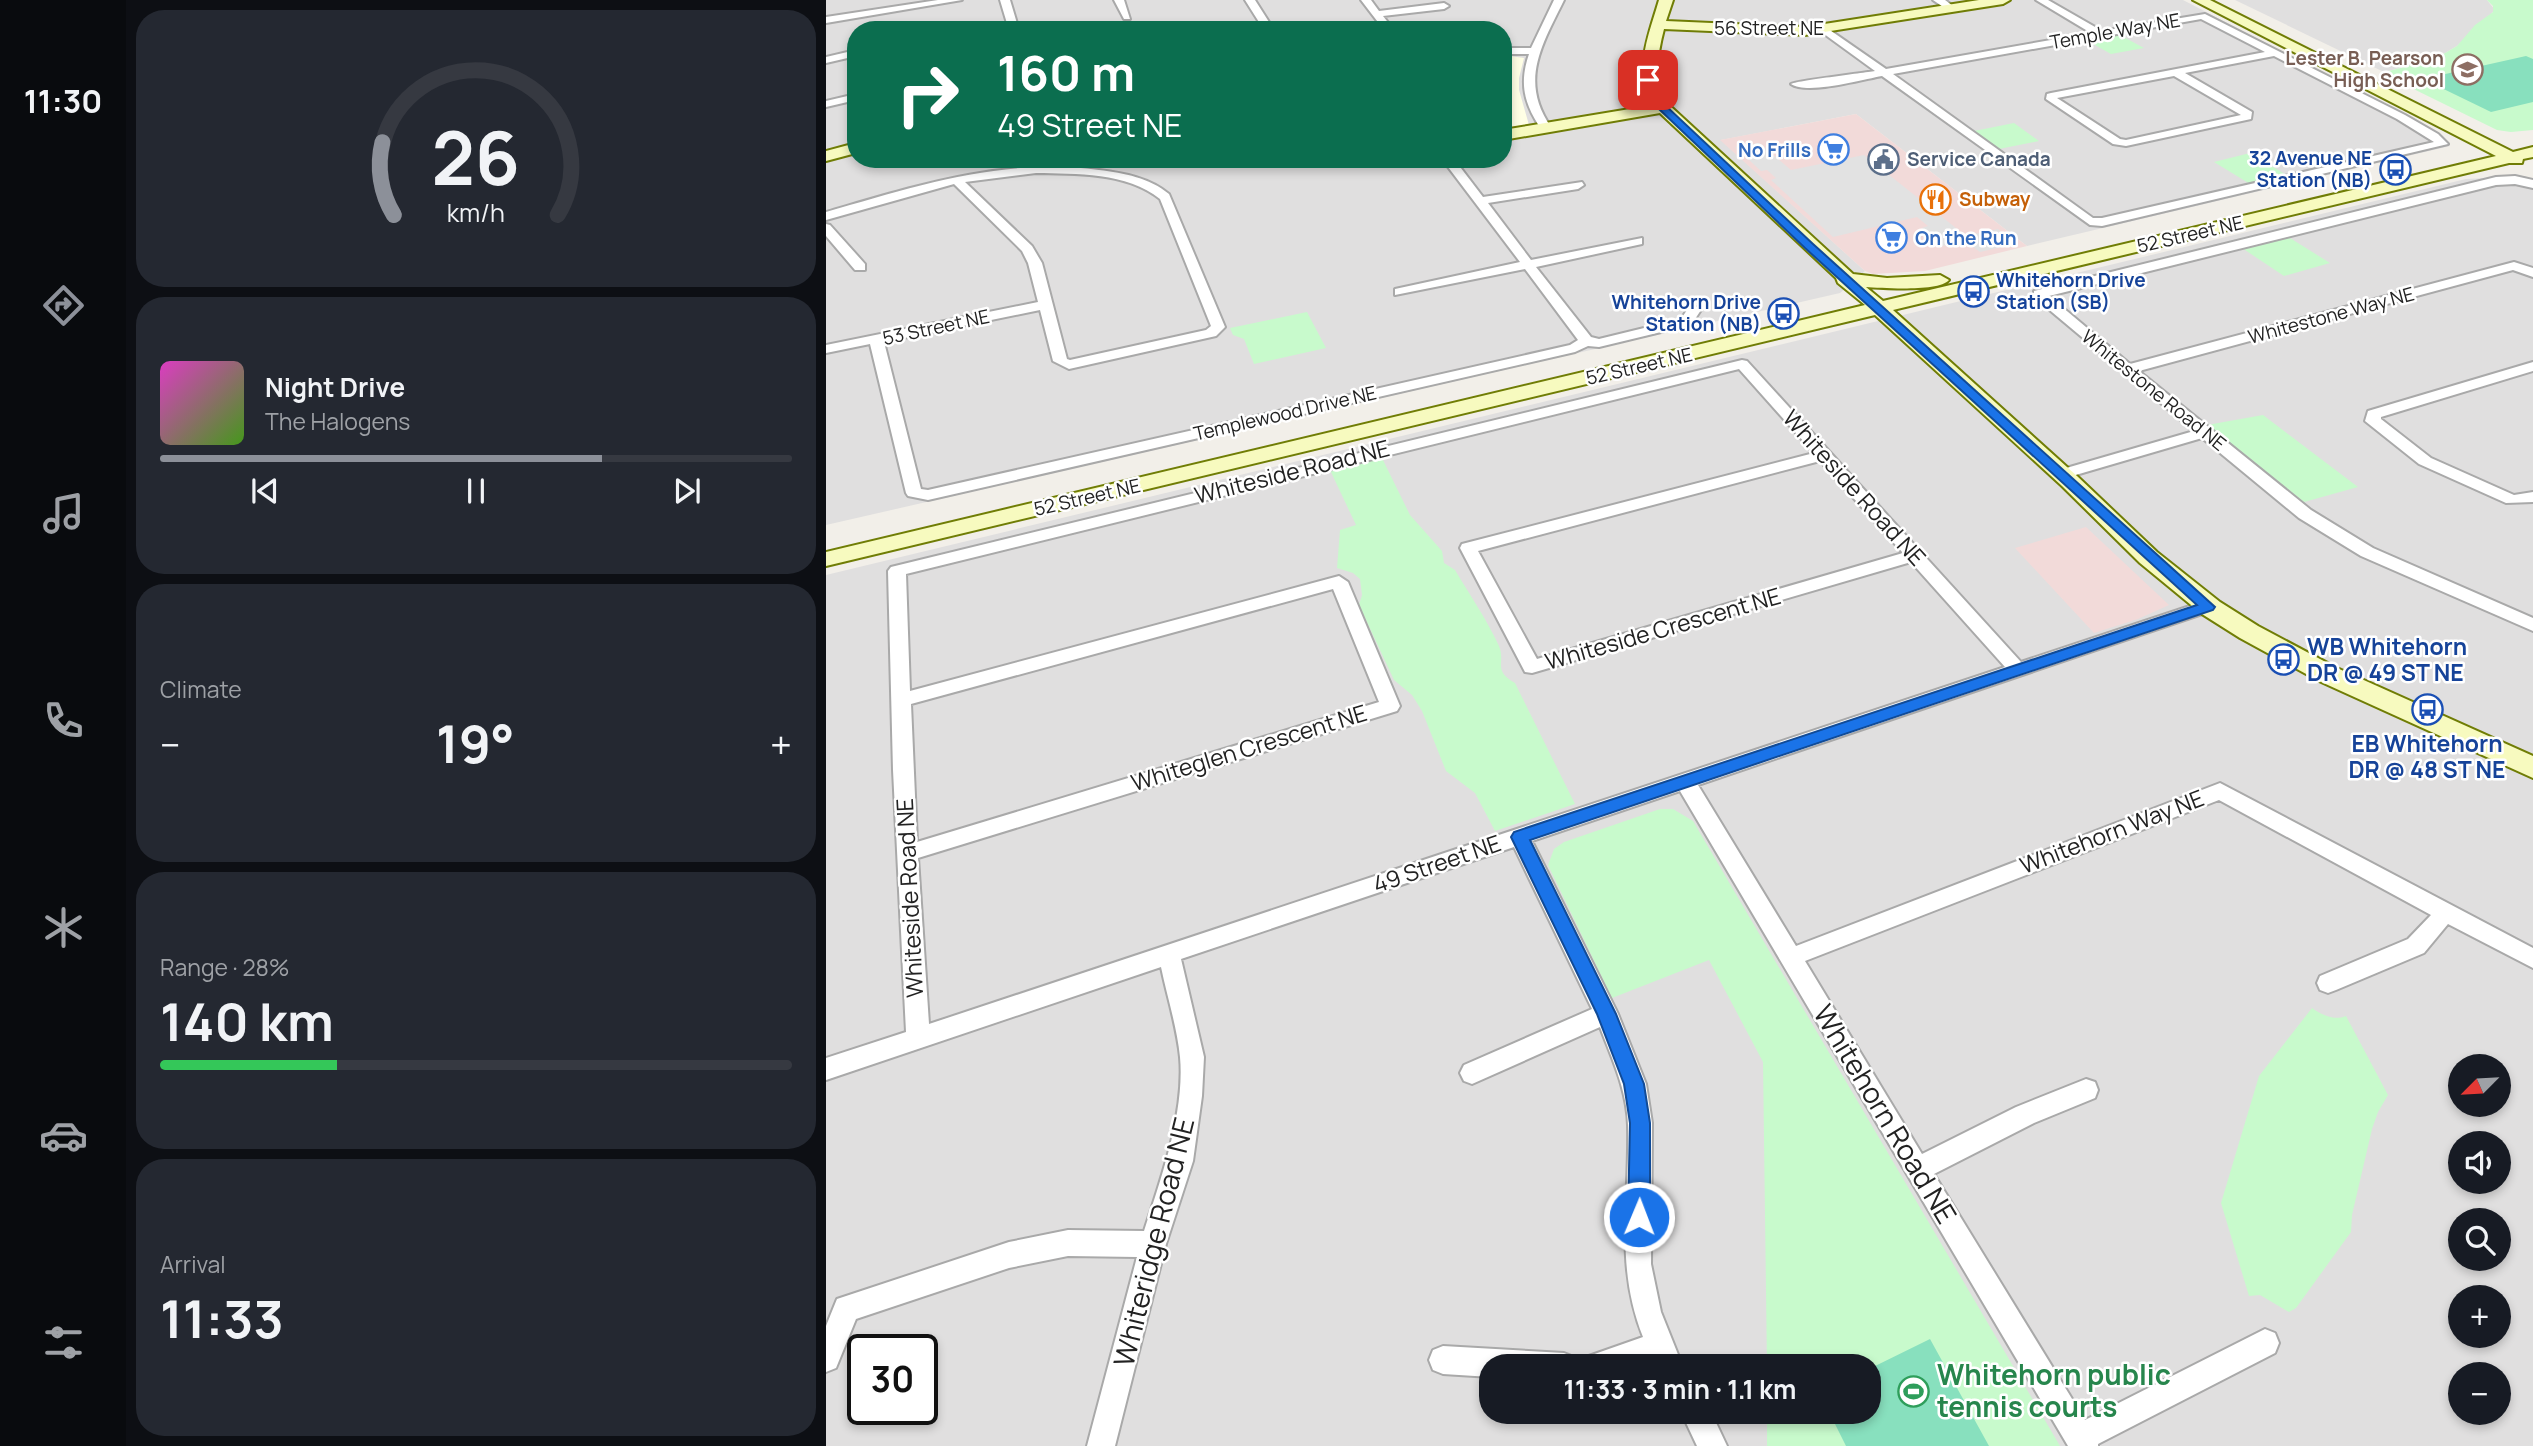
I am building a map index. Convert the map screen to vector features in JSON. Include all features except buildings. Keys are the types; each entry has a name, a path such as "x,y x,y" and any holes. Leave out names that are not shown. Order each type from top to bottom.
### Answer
{"main road":[{"path":"1666,0 1648,80 1663,107 1844,279 2062,474 2175,580 2208,607 2278,650 2530,762"},
{"name":"56 Street NE","path":"1659,25 1787,31 1824,29 2003,0"},
{"path":"2200,0 2451,127 2522,151"},
{"path":"2218,0 2522,151"},
{"path":"1512,133 1663,107"},
{"path":"2451,127 2468,141 2471,149 2469,156"},
{"path":"826,156 847,150"},
{"path":"2456,171 2517,167 2522,151"},
{"name":"52 Street NE","path":"826,559 1824,322 1940,280 2469,156 2522,151"},
{"name":"52 Street NE","path":"826,543 2456,171 2522,151"},
{"path":"1844,279 1887,284 1940,280"},
{"path":"1824,322 1870,320 1896,325"}],"street":[{"path":"826,20 839,13 957,0"},
{"path":"1005,0 1011,21"},
{"path":"1119,0 1127,17"},
{"path":"1250,0 1263,21"},
{"path":"1366,0 1382,21"},
{"path":"1545,127 1533,110 1527,91 1533,51 1559,0"},
{"path":"1938,0 1952,9"},
{"path":"2041,0 2099,33"},
{"path":"1377,14 1444,6"},
{"name":"Temple Way NE","path":"1796,84 1819,84 2202,16 2412,123 2442,144 2102,222 2090,221 1884,73"},
{"path":"1824,29 1884,73"},
{"path":"1512,51 1533,51"},
{"path":"2175,72 2248,114 2247,117 2126,143 2117,142 2051,99 2051,96 2175,72 2275,53"},
{"path":"826,60 847,55"},
{"path":"826,104 847,99"},
{"path":"826,216 956,180 1003,170 1035,168 1099,173 1149,186 1165,197 1218,327 1211,333 1069,365 1060,362 1035,263 1027,248 956,180"},
{"path":"1455,168 1586,341 1599,343 1686,321 1694,310"},
{"name":"Whitestone Road NE","path":"2533,184 2515,180 2496,181 2039,293 2305,514 2336,535 2367,552 2533,625"},
{"path":"1479,201 1578,185"},
{"path":"826,228 860,267"},
{"path":"1400,292 1637,241"},
{"name":"Whitestone Way NE","path":"2129,369 2514,266 2533,273"},
{"name":"53 Street NE","path":"826,349 1045,305"},
{"name":"Templewood Drive NE","path":"876,339 914,493 928,495 1575,348 1586,341"},
{"name":"Whiteside Road NE","path":"918,1038 906,853 897,571 1742,363 2018,670"},
{"path":"2533,366 2373,414 2373,421 2425,461 2512,500 2533,497"},
{"path":"2062,474 2206,432"},
{"name":"Whiteside Crescent NE","path":"1824,455 1468,548 1532,667 1915,555"},
{"name":"Whiteglen Crescent NE","path":"900,700 1339,582 1390,706 906,853"},
{"name":"49 Street NE","path":"826,1069 2208,607"},
{"name":"Whitehorn Road NE","path":"1685,781 2082,1442"},
{"name":"Whitehorn Way NE","path":"1791,957 2220,791 2533,959"},
{"path":"1520,837 1606,1014 1634,1084 1640,1123 1638,1264 1647,1312 1663,1354"},
{"path":"2329,983 2416,946 2438,923 2444,911"},
{"name":"Whiteridge Road NE","path":"1101,1446 1153,1244 1180,1161 1191,1096 1192,1058 1169,954"},
{"path":"1472,1073 1606,1014"},
{"path":"1918,1169 2025,1115 2086,1090"},
{"path":"826,1357 847,1309 1009,1255 1068,1243 1153,1244"},
{"path":"2082,1442 2201,1373 2265,1343"},
{"path":"1443,1360 1479,1362"},
{"path":"1701,1424 1713,1446"}],"shaded area":[{"path":"826,0 2183,0 2411,118 2450,146 2027,246 1856,114 1721,140 1865,271 1840,293 826,525"},
{"path":"2235,0 2487,0 2495,10 2457,46 2435,59 2384,72"},
{"path":"1512,56 1524,58 1519,90 1529,125 1512,128"},
{"path":"1856,114 2027,246 1925,271 1873,274 1865,271 1720,140"},
{"path":"1759,143 1791,170 1864,155 1971,240 1974,239 1970,235 1998,229 2011,240 2005,241 2010,245 1980,252 1965,241 1943,246 1922,228 1928,226 1917,217 1833,237 1771,180 1776,178 1767,170 1761,171 1735,147"},
{"path":"2525,176 2533,180 2533,1446 826,1446 826,575 2466,179"},
{"path":"2086,527 2169,605 2138,619 2094,633 2015,548"}],"green space":[{"name":"Lester B. Pearson High School","path":"2487,0 2533,0 2533,130 2497,130 2381,73 2435,59 2457,46 2475,25 2493,12 2493,6"},
{"path":"2118,34 2144,48 2111,54 2086,40"},
{"path":"2526,56 2533,59 2533,102 2491,112 2423,79"},
{"path":"2014,123 2039,141 1999,149 1974,131"},
{"path":"2250,153 2288,176 2250,184 2214,162"},
{"path":"2285,235 2330,263 2284,276 2239,246"},
{"path":"1307,312 1326,348 1254,364 1244,339 1233,335 1230,328"},
{"path":"2263,415 2358,487 2304,502 2207,425"},
{"path":"1382,458 1410,515 1442,551 1444,563 1455,570 1489,627 1501,652 1502,670 1515,683 1575,804 1495,831 1475,793 1446,771 1422,711 1412,695 1394,680 1359,605 1362,595 1360,579 1353,573 1337,568 1340,530 1356,525 1330,470"},
{"path":"1660,809 1673,809 1693,821 2060,1446 1767,1446 1767,1424 1881,1424 1881,1354 1767,1354 1763,1062 1709,960 1612,998 1548,865 1554,849 1564,842"},
{"path":"2312,1008 2328,1016 2346,1016 2388,1095 2372,1129 2352,1215 2351,1232 2296,1308 2289,1312 2260,1295 2249,1296 2221,1203 2259,1076"},
{"name":"Whitehorn public tennis courts","path":"1930,1339 1989,1446 1846,1446 1835,1424 1881,1424 1881,1363"}],"place":[{"name":"Lester B. Pearson High School","path":"2467,69"},
{"name":"No Frills","path":"1834,150"},
{"name":"Service Canada","path":"1884,159"},
{"name":"32 Avenue NE Station (NB)","path":"2395,169"},
{"name":"Subway","path":"1936,199"},
{"name":"On the Run","path":"1892,238"},
{"name":"Whitehorn Drive Station (SB)","path":"1973,291"},
{"name":"Whitehorn Drive Station (NB)","path":"1784,313"},
{"name":"WB Whitehorn DR @ 49 ST NE","path":"2284,660"},
{"name":"EB Whitehorn DR @ 48 ST NE","path":"2427,710"},
{"name":"Whitehorn public tennis courts","path":"1914,1391"}],"route":[{"path":"1639,1217 1640,1123 1634,1084 1606,1014 1520,837 2208,607 2175,580 2062,474 1809,246 1658,103 1648,80"}]}
